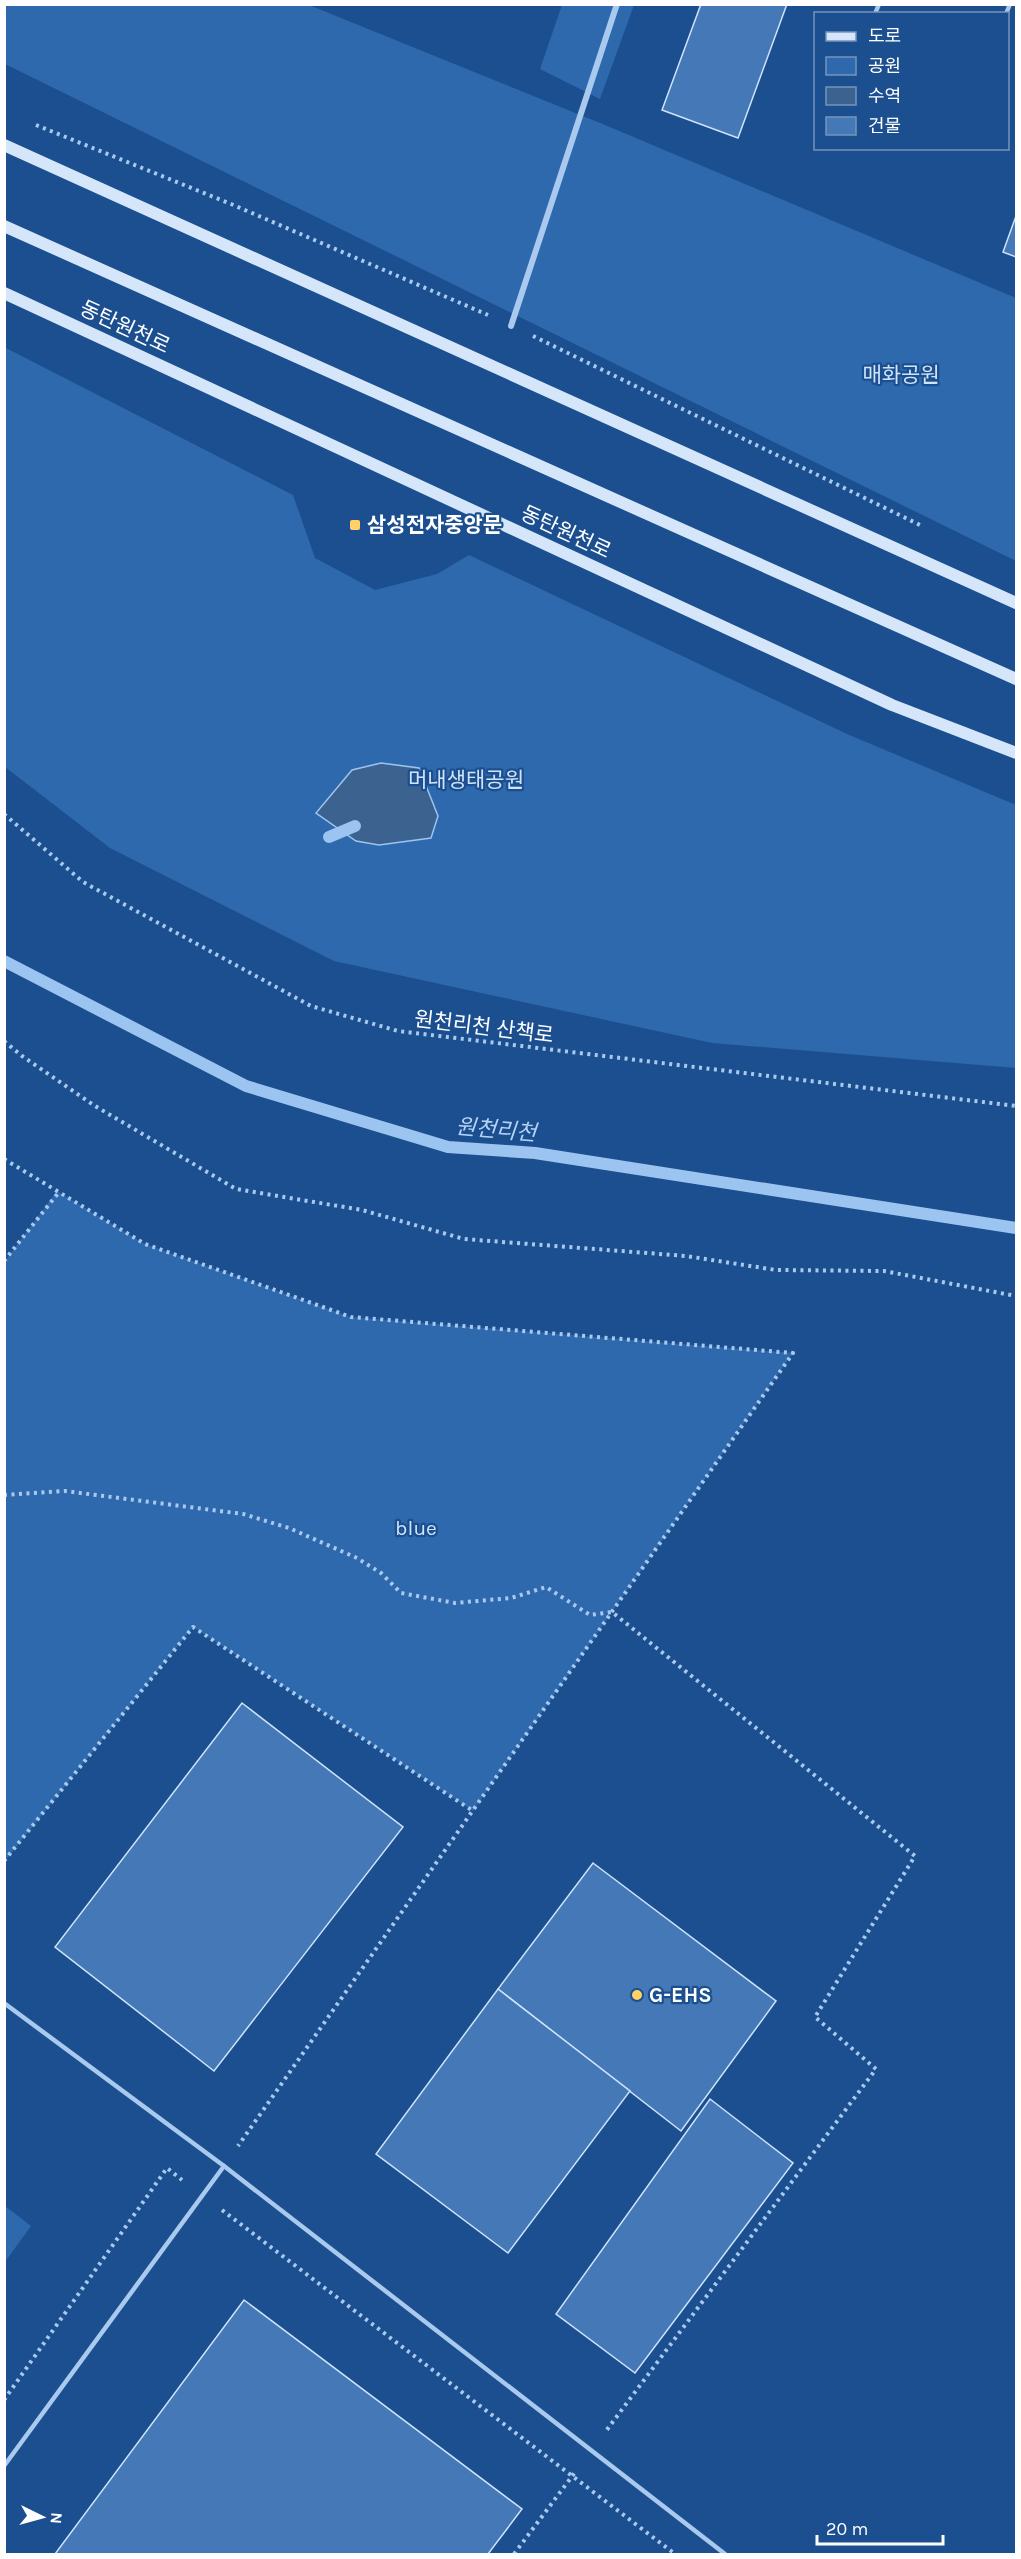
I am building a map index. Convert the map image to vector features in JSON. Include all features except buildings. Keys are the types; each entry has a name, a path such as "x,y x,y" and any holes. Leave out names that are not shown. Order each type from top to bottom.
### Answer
{"main road":[{"path":"4,146 1017,603"},
{"name":"동탄원천로","path":"4,226 1017,679"},
{"name":"동탄원천로","path":"4,293 892,705 1017,753"}],"street":[{"path":"511,326 617,4"}],"lane":[{"path":"4,2003 224,2166 724,2554"},
{"path":"4,2466 224,2166"}],"path":[{"name":"원천리천 산책로","path":"4,814 83,882 311,1006 398,1031 1017,1106"},
{"path":"4,1041 95,1106 236,1189 362,1210 464,1239 686,1256 776,1270 884,1270 1017,1296"},
{"path":"4,1159 145,1244 351,1317 793,1353 224,2166"},
{"path":"4,1262 57,1191"},
{"path":"4,1495 64,1491 243,1514 290,1528 357,1558 381,1573 402,1593 455,1604 476,1599 511,1598 546,1587 590,1615 612,1612 915,1856 815,2017 876,2069 514,2554"},
{"path":"4,1861 193,1627 472,1811"},
{"path":"4,2400 166,2168 675,2554"}],"green space":[{"name":"매화공원","path":"4,5 309,5 605,125 1016,298 1016,561 5,64"},
{"path":"562,5 634,5 600,99 540,69"},
{"name":"머내생태공원","path":"4,347 293,495 315,558 375,590 437,574 469,555 847,734 1016,805 1016,1068 712,1043 334,961 110,848 5,767"},
{"name":"blue","path":"57,1191 145,1244 351,1317 793,1353 473,1811 193,1627 5,1861 5,1261"},
{"path":"5,2206 31,2226 5,2262"}],"water":[{"path":"381,763 419,768 438,816 431,838 379,845 356,841 316,813 352,770"}],"waterway":[{"path":"329,837 355,826"},
{"name":"원천리천","path":"4,961 246,1086 448,1147 535,1153 1016,1228"}],"place":[{"name":"삼성전자중앙문","path":"355,525"},
{"name":"G-EHS","path":"637,1995"}]}
